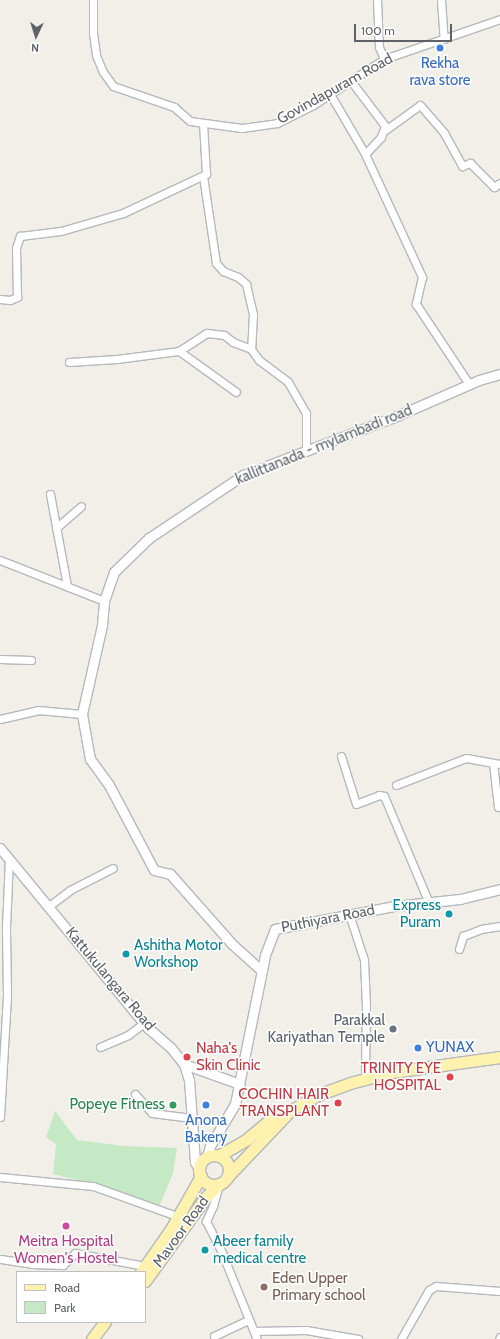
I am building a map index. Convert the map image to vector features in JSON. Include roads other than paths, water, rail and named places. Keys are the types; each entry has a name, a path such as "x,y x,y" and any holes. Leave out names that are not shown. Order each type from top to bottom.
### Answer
{"main road":[{"name":"Mavoor Road","path":"143,1269 177,1216 200,1172 213,1157 247,1139 293,1100 318,1088 365,1071 430,1058 500,1050"},
{"name":"Mavoor Road","path":"146,1280 205,1198 290,1111 320,1094 350,1083 392,1072 500,1057"},
{"path":"213,1157 227,1163 228,1176"},
{"name":"Mavoor Road","path":"200,1172 208,1184 219,1184"},
{"path":"92,1339 104,1323"},
{"path":"102,1339 113,1323"}],"street":[{"name":"Govindapuram Road","path":"93,0 93,33 96,56 103,72 113,86 174,107 190,121 242,128 277,123 330,94 384,59 500,19"},
{"path":"375,0 379,47 384,59"},
{"path":"441,0 444,39"},
{"path":"351,81 385,126 384,131"},
{"path":"330,94 365,154 422,277 416,304 469,384"},
{"path":"365,154 384,131 420,105 444,133 462,166 470,163 494,187 500,183"},
{"path":"0,299 10,300 17,297 16,248 20,236 61,231 123,213 206,174 203,123"},
{"path":"203,176 216,263 223,272 238,276 246,284 254,314 252,349 259,360 288,382 306,413 306,451"},
{"path":"69,362 125,359 179,351 208,333 224,335 233,342 252,349"},
{"path":"179,351 236,392"},
{"name":"kallittanada - mylambadi road","path":"262,971 232,944 170,874 154,870 148,862 109,785 90,759 82,714 102,625 104,602 114,572 149,538 242,475 399,415 469,384 500,374"},
{"path":"50,494 67,586"},
{"path":"56,528 81,506"},
{"path":"0,560 104,602"},
{"path":"0,659 31,660"},
{"path":"0,719 38,710 82,714"},
{"path":"341,756 356,804 379,795 384,796 429,903"},
{"path":"396,785 466,758 496,764 499,806"},
{"name":"Kattukulangara Road","path":"0,848 144,1022 184,1064 189,1080 195,1162 200,1172"},
{"path":"0,1117 8,955 6,927 9,859"},
{"path":"49,906 70,890 113,868"},
{"name":"Puthiyara Road","path":"213,1157 210,1146 235,1104 262,971 275,929 349,914 460,899 500,889"},
{"path":"349,914 364,960 366,1005 365,1071"},
{"path":"459,948 463,936 481,929 500,926"},
{"path":"0,958 8,955"},
{"path":"100,1047 128,1035 144,1022"},
{"path":"184,1064 240,1084"},
{"path":"135,1094 152,1113 192,1118"},
{"path":"0,1177 93,1186 177,1216"},
{"path":"219,1184 213,1206 206,1222 257,1339"},
{"path":"1,1258 32,1264 63,1265 75,1253 143,1269"},
{"path":"401,1339 429,1290 436,1286 500,1291"},
{"path":"214,1336 249,1320"},
{"path":"254,1331 306,1330 325,1336 358,1339"}],"place":[{"name":"Rekha rava store","path":"440,48"},
{"name":"Express Puram","path":"449,914"},
{"name":"Ashitha Motor Workshop","path":"126,954"},
{"name":"Parakkal Kariyathan Temple","path":"393,1029"},
{"name":"YUNAX","path":"418,1048"},
{"name":"Naha's Skin Clinic","path":"187,1057"},
{"name":"TRINITY EYE HOSPITAL","path":"450,1077"},
{"name":"COCHIN HAIR TRANSPLANT","path":"338,1103"},
{"name":"Popeye Fitness","path":"173,1105"},
{"name":"Anona Bakery","path":"206,1105"},
{"name":"Meitra Hospital Women's Hostel","path":"66,1226"},
{"name":"Abeer family medical centre","path":"205,1250"},
{"name":"Eden Upper Primary school","path":"264,1287"}]}
